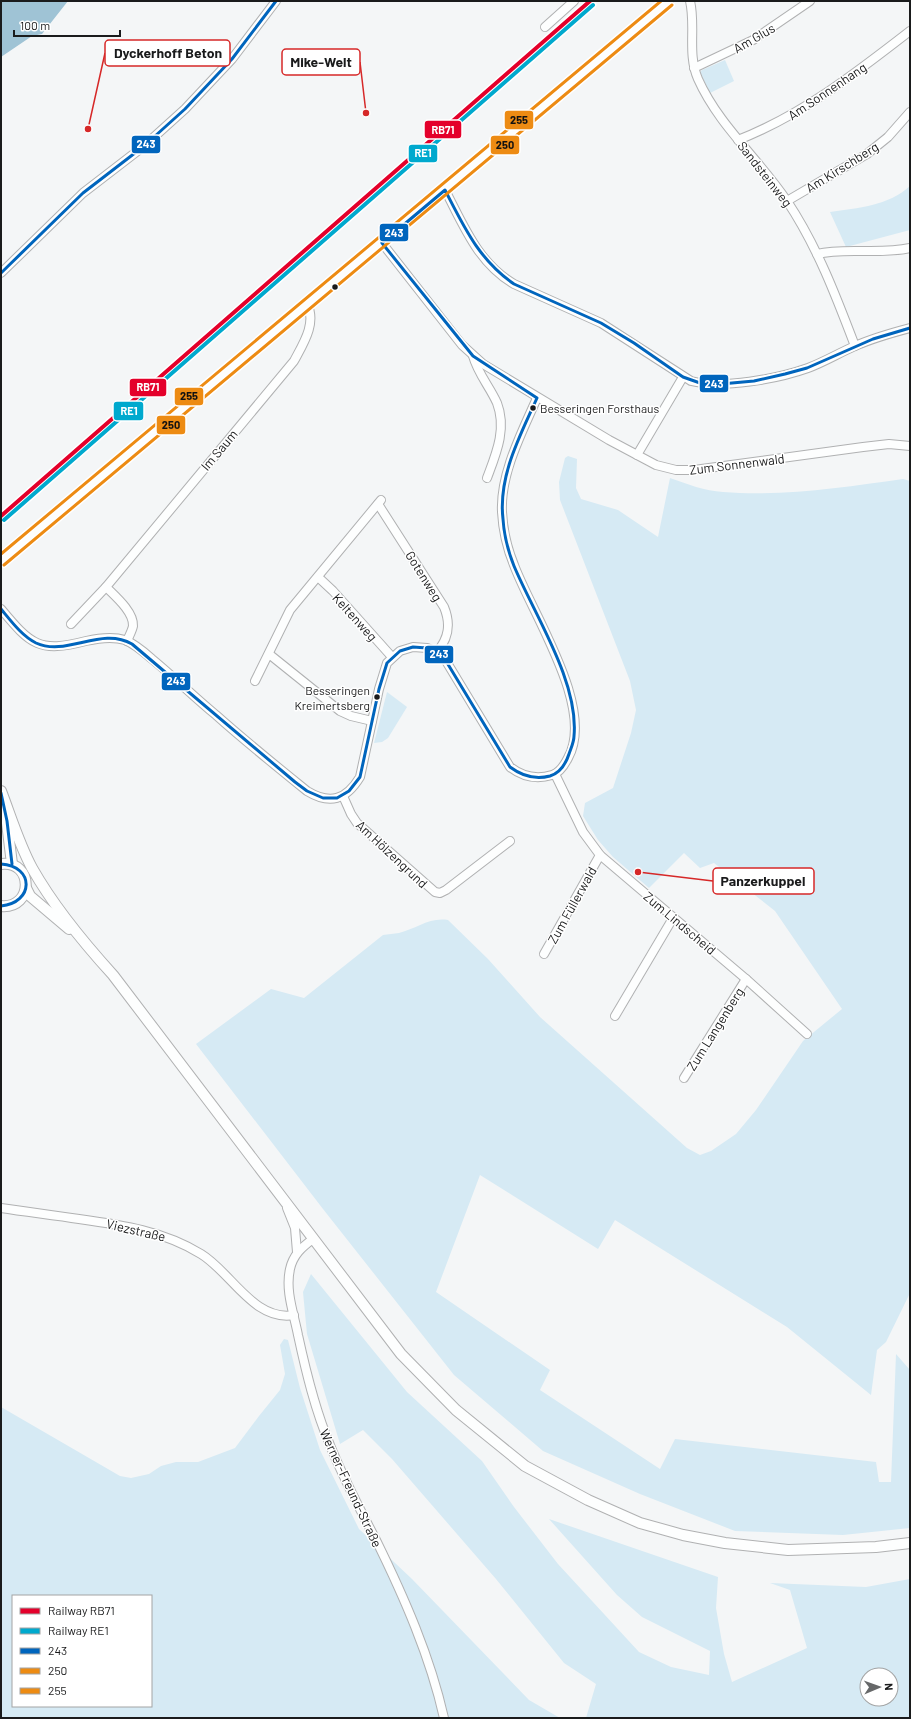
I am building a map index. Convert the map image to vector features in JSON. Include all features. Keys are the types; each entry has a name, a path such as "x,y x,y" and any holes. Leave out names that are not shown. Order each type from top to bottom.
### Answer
{"main road":[{"path":"1,792 6,812 8,834 6,864 22,873 26,882 26,888 23,896 18,902"},
{"path":"1,792 32,867 51,898 84,943 112,976 401,1354 456,1410 525,1466 588,1500 640,1523 683,1535 725,1543 788,1550 825,1550 910,1543"},
{"path":"26,888 30,896 84,943"},
{"path":"1,906 12,905 24,901 56,918"}],"street":[{"path":"1,273 84,193 144,146 185,109 232,59 276,1"},
{"path":"545,27 574,1"},
{"path":"1,561 669,1"},
{"name":"Sandsteinweg","path":"690,1 694,68 698,78 713,107 787,201 817,254 834,291 855,346"},
{"name":"Am Glus","path":"694,68 753,40 810,1"},
{"name":"Am Sonnenhang","path":"738,140 765,129 813,102 860,70 910,31"},
{"name":"Am Kirschberg","path":"787,201 872,150 888,137 910,112"},
{"path":"445,190 472,242 494,271 503,278 601,323 691,381 709,384 754,381 807,368 855,346 910,328"},
{"name":"Zum Sonnenwald","path":"382,243 473,356 537,398 609,440 663,468 685,471 889,444 910,446"},
{"path":"817,254 830,252 878,252 910,248"},
{"name":"Im Saum","path":"71,624 106,587 294,361 308,332 311,313 308,304"},
{"name":"Zum Sonnenwald","path":"473,356 477,369 497,404 500,418 501,430 499,447 488,478"},
{"path":"637,455 683,377"},
{"path":"1,609 24,634 40,645 60,647 92,639 107,638 127,641 144,652 162,667 216,716 306,791 321,798 329,799 343,796 354,787 360,777 386,663 400,651 413,647 427,648 437,652 455,675 510,766 527,777 537,778 555,774 566,763 571,753 574,740 573,706 558,663 514,567 507,546 502,513 504,483 537,398"},
{"name":"Gotenweg","path":"318,577 341,546 379,502 444,607 448,617 449,628 446,638 437,652"},
{"path":"255,680 290,610 318,577"},
{"name":"Keltenweg","path":"318,577 333,591 392,657"},
{"path":"106,587 128,612 132,619 133,625 127,641"},
{"path":"269,654 340,711 351,716 372,721"},
{"name":"Zum Lindscheid","path":"555,774 583,832 600,855 746,979 807,1034"},
{"name":"Am Hölzengrund","path":"343,796 357,823 435,892 440,893 446,890 510,841"},
{"name":"Zum Füllerwald","path":"544,954 600,855"},
{"path":"615,1016 673,918"},
{"name":"Zum Langenberg","path":"684,1078 746,979"},
{"name":"Werner-Freund-Straße","path":"278,1193 295,1228 297,1252"},
{"name":"Viezstraße","path":"1,1208 120,1224 154,1232 174,1239 203,1255 216,1265 229,1277 245,1296 257,1305 280,1314 294,1315"},
{"name":"Werner-Freund-Straße","path":"313,1239 297,1252 293,1259 288,1277 288,1286 312,1393 329,1444 376,1541 420,1639 444,1718"}],"shaded area":[{"path":"725,60 734,81 710,93 700,72"},
{"path":"910,186 910,230 846,247 830,212 882,202 901,193"},
{"path":"568,456 577,459 576,488 581,499 618,510 658,537 670,478 710,490 745,493 791,492 903,479 910,481 910,1293 886,1342 877,1350 871,1395 787,1327 615,1220 598,1249 480,1175 436,1292 550,1370 540,1390 660,1469 675,1439 876,1462 879,1482 891,1482 896,1354 910,1370 910,1528 843,1535 735,1531 640,1494 543,1451 454,1375 323,1209 196,1044 271,989 304,998 383,935 399,933 435,920 448,920 488,959 540,1017 687,1148 700,1155 711,1151 736,1134 756,1110 803,1041 842,1009 775,911 714,863 700,868 684,853 649,888 613,857 598,840 583,816 585,803 613,788 631,733 636,710 630,681 560,500 559,482 565,458"},
{"path":"387,692 407,707 388,738 382,742 374,743"},
{"path":"311,1274 407,1392 482,1461 514,1507 558,1564 639,1652 671,1667 709,1675 710,1651 642,1617 617,1595 549,1519 718,1577 716,1608 724,1654 732,1682 807,1648 790,1590 770,1583 866,1587 910,1579 910,1718 586,1718 596,1684 564,1663 496,1579 392,1459 363,1430 340,1444 307,1334 303,1292"},
{"path":"284,1339 288,1340 300,1388 320,1450 359,1529 412,1579 529,1700 560,1718 1,1718 1,1407 120,1476 131,1478 149,1474 161,1466 176,1462 198,1462 235,1448 280,1390 285,1374 280,1345"}],"water":[{"path":"1,1 68,1 42,34 32,36 1,57"}],"rail line":[{"name":"RB71","path":"1,516 590,1"},
{"name":"RE1","path":"4,520 593,5"}],"transit line":[{"name":"243","path":"1,273 83,193 144,146 185,109 232,59 276,1"},
{"name":"255","path":"1,554 661,1"},
{"name":"250","path":"4,565 672,5"},
{"name":"243","path":"1,609 17,628 36,643 60,647 96,639 108,638 120,639 132,644 295,782 307,791 323,798 337,798 349,791 360,777 379,689 387,663 400,651 413,647 427,648 437,652 446,661 510,767 519,773 539,778 554,775 560,770 568,757 574,738 574,715 570,694 554,650 510,555 504,531 502,503 507,472 517,442 537,398 473,356 382,243 445,190 474,242 491,264 502,275 514,284 601,323 634,343 683,377 700,383 721,384 754,381 785,374 807,368 873,339 910,328"},
{"name":"243","path":"1,793 7,821 12,864"},
{"name":"243","path":"1,864 12,866 20,871 25,877 26,885 20,898 12,903 1,906"}],"place":[{"name":"Mike-Welt","path":"366,113"},
{"name":"Dyckerhoff Beton","path":"88,129"},
{"name":"Besseringen Forsthaus","path":"533,408"},
{"name":"Besseringen Kreimertsberg","path":"377,697"},
{"name":"Panzerkuppel","path":"638,872"}]}
